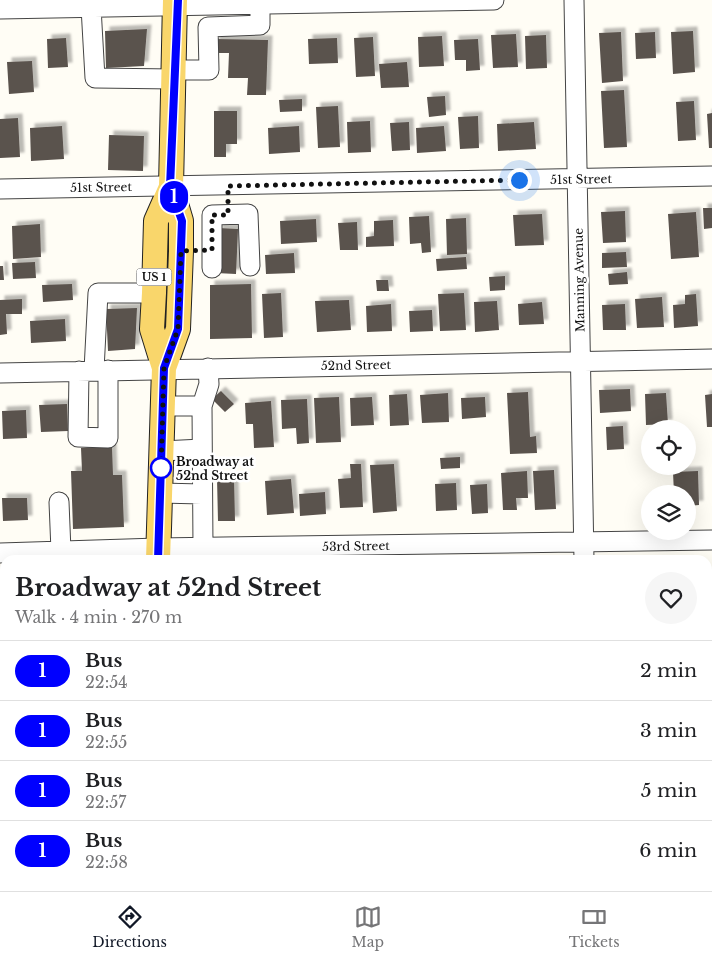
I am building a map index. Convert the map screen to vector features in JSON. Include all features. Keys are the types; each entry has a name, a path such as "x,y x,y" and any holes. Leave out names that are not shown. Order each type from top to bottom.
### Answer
{"main road":[{"name":"US 1","path":"164,368 152,329 156,221 170,187 176,2"},
{"name":"US 1","path":"158,554 164,368 178,329 182,221 170,187"}],"street":[{"path":"0,9 176,2 220,4 290,1 494,0"},
{"name":"Manning Avenue","path":"574,0 584,552"},
{"path":"86,5 95,78 174,74 209,70 208,27 260,25 260,3"},
{"path":"220,4 221,26"},
{"name":"51st Street","path":"0,189 712,176"},
{"path":"228,186 228,215"},
{"path":"181,251 212,259 212,215 248,214 250,266"},
{"path":"94,370 98,293 154,294"},
{"name":"52nd Street","path":"0,373 164,368 712,359"},
{"path":"202,548 202,406 209,384 208,368"},
{"path":"163,406 202,406"},
{"path":"162,451 202,449"},
{"path":"160,493 202,494"},
{"path":"59,502 67,554"},
{"name":"53rd Street","path":"0,553 158,554 202,548 224,554 584,552 712,540"}],"building":[{"path":"147,29 144,66 106,68 105,31"},
{"path":"693,31 695,72 673,74 671,32"},
{"path":"621,32 623,81 602,83 599,33"},
{"path":"655,32 656,58 636,59 635,33"},
{"path":"516,34 518,67 493,68 491,35"},
{"path":"546,35 547,68 526,69 525,36"},
{"path":"442,36 444,66 419,67 418,37"},
{"path":"373,37 375,76 356,77 354,38"},
{"path":"66,38 68,67 48,68 47,39"},
{"path":"337,38 338,63 309,64 308,39"},
{"path":"215,39 268,40 266,95 247,95 248,78 228,78 229,53 214,53"},
{"path":"478,39 480,70 466,71 466,60 455,60 454,40"},
{"path":"32,61 34,92 9,94 7,62"},
{"path":"407,62 409,87 381,88 379,64"},
{"path":"624,90 627,147 604,148 601,91"},
{"path":"445,96 446,115 429,117 427,97"},
{"path":"302,99 302,111 280,112 279,100"},
{"path":"694,101 696,140 678,141 676,102"},
{"path":"338,106 340,147 318,148 316,107"},
{"path":"214,111 237,111 237,144 226,144 226,157 214,157"},
{"path":"712,113 712,148 709,148 707,114"},
{"path":"478,116 479,148 460,149 458,117"},
{"path":"18,118 20,157 0,158 0,119"},
{"path":"370,121 371,152 348,153 347,122"},
{"path":"409,122 410,150 392,151 390,123"},
{"path":"534,122 536,149 498,151 497,124"},
{"path":"62,126 64,159 31,161 30,128"},
{"path":"299,126 300,152 269,154 268,128"},
{"path":"444,126 446,151 417,153 416,128"},
{"path":"109,135 144,136 143,171 108,170"},
{"path":"703,208 712,208 712,228 704,229"},
{"path":"625,211 626,242 603,243 601,212"},
{"path":"696,212 699,257 671,259 668,214"},
{"path":"542,214 544,245 515,246 513,215"},
{"path":"429,216 431,252 422,253 421,243 410,244 409,217"},
{"path":"466,218 467,254 447,255 446,219"},
{"path":"316,219 317,242 281,244 280,221"},
{"path":"393,220 394,246 366,247 366,237 374,236 374,221"},
{"path":"357,222 358,250 340,250 338,223"},
{"path":"40,224 41,257 13,259 12,226"},
{"path":"218,228 238,229 236,274 216,273"},
{"path":"626,252 627,267 602,268 602,253"},
{"path":"294,253 295,273 266,274 265,255"},
{"path":"466,257 467,269 437,271 436,259"},
{"path":"35,262 36,278 13,279 12,263"},
{"path":"0,266 3,266 4,280 0,280"},
{"path":"627,272 628,284 609,285 608,274"},
{"path":"505,276 505,290 490,291 489,277"},
{"path":"376,280 388,280 389,291 377,291"},
{"path":"72,284 73,300 43,302 42,285"},
{"path":"251,284 252,338 210,339 210,285"},
{"path":"281,293 283,337 264,338 262,294"},
{"path":"464,293 466,330 440,331 438,294"},
{"path":"696,294 698,326 674,328 673,305 685,304 685,295"},
{"path":"662,297 664,327 637,328 635,299"},
{"path":"22,299 22,314 6,314 7,334 0,335 0,300"},
{"path":"349,300 351,330 317,332 315,301"},
{"path":"497,301 499,330 475,332 474,302"},
{"path":"542,302 544,324 519,325 518,304"},
{"path":"391,304 392,331 367,332 366,306"},
{"path":"625,304 626,330 603,330 602,305"},
{"path":"137,308 135,349 108,351 106,309"},
{"path":"432,310 433,331 410,332 409,311"},
{"path":"65,319 66,341 31,343 30,321"},
{"path":"630,389 631,411 600,413 599,390"},
{"path":"221,391 234,404 225,412 212,399"},
{"path":"528,392 530,437 536,436 537,453 510,454 507,393"},
{"path":"448,393 449,422 422,423 420,395"},
{"path":"666,393 668,420 646,420 645,394"},
{"path":"407,394 409,425 390,426 389,395"},
{"path":"712,394 712,427 707,427 705,395"},
{"path":"339,397 341,442 316,443 314,398"},
{"path":"372,397 374,425 351,426 350,398"},
{"path":"485,397 486,417 462,419 461,398"},
{"path":"307,399 309,443 297,444 296,428 282,429 281,400"},
{"path":"271,401 274,447 254,448 253,424 246,424 245,403"},
{"path":"67,404 68,431 41,432 39,405"},
{"path":"26,410 27,438 3,439 2,411"},
{"path":"623,426 624,449 607,450 606,427"},
{"path":"112,447 113,475 122,475 124,527 73,529 71,471 82,471 81,448"},
{"path":"460,457 460,468 441,469 440,458"},
{"path":"350,464 361,464 363,507 340,508 338,479 351,478"},
{"path":"394,464 397,511 373,513 370,465"},
{"path":"554,470 556,509 535,510 533,471"},
{"path":"527,471 528,498 516,498 517,510 503,510 501,473"},
{"path":"696,471 698,471 699,505 696,505 696,485 674,485 673,475 696,475"},
{"path":"217,478 234,478 235,521 218,521"},
{"path":"291,479 294,513 267,515 265,481"},
{"path":"456,483 457,510 436,511 435,484"},
{"path":"487,484 488,513 472,514 470,485"},
{"path":"325,492 326,514 300,516 299,494"},
{"path":"2,498 27,498 28,520 3,521"}],"bus line":[{"name":"1","path":"158,555 164,368 178,329 182,221 170,187 176,5 178,0"}],"place":[{"name":"Broadway at 52nd Street","path":"161,468"}],"route":[{"path":"161,468 164,368 178,329 181,251 212,250 212,215 228,215 228,186 519,180"}]}
